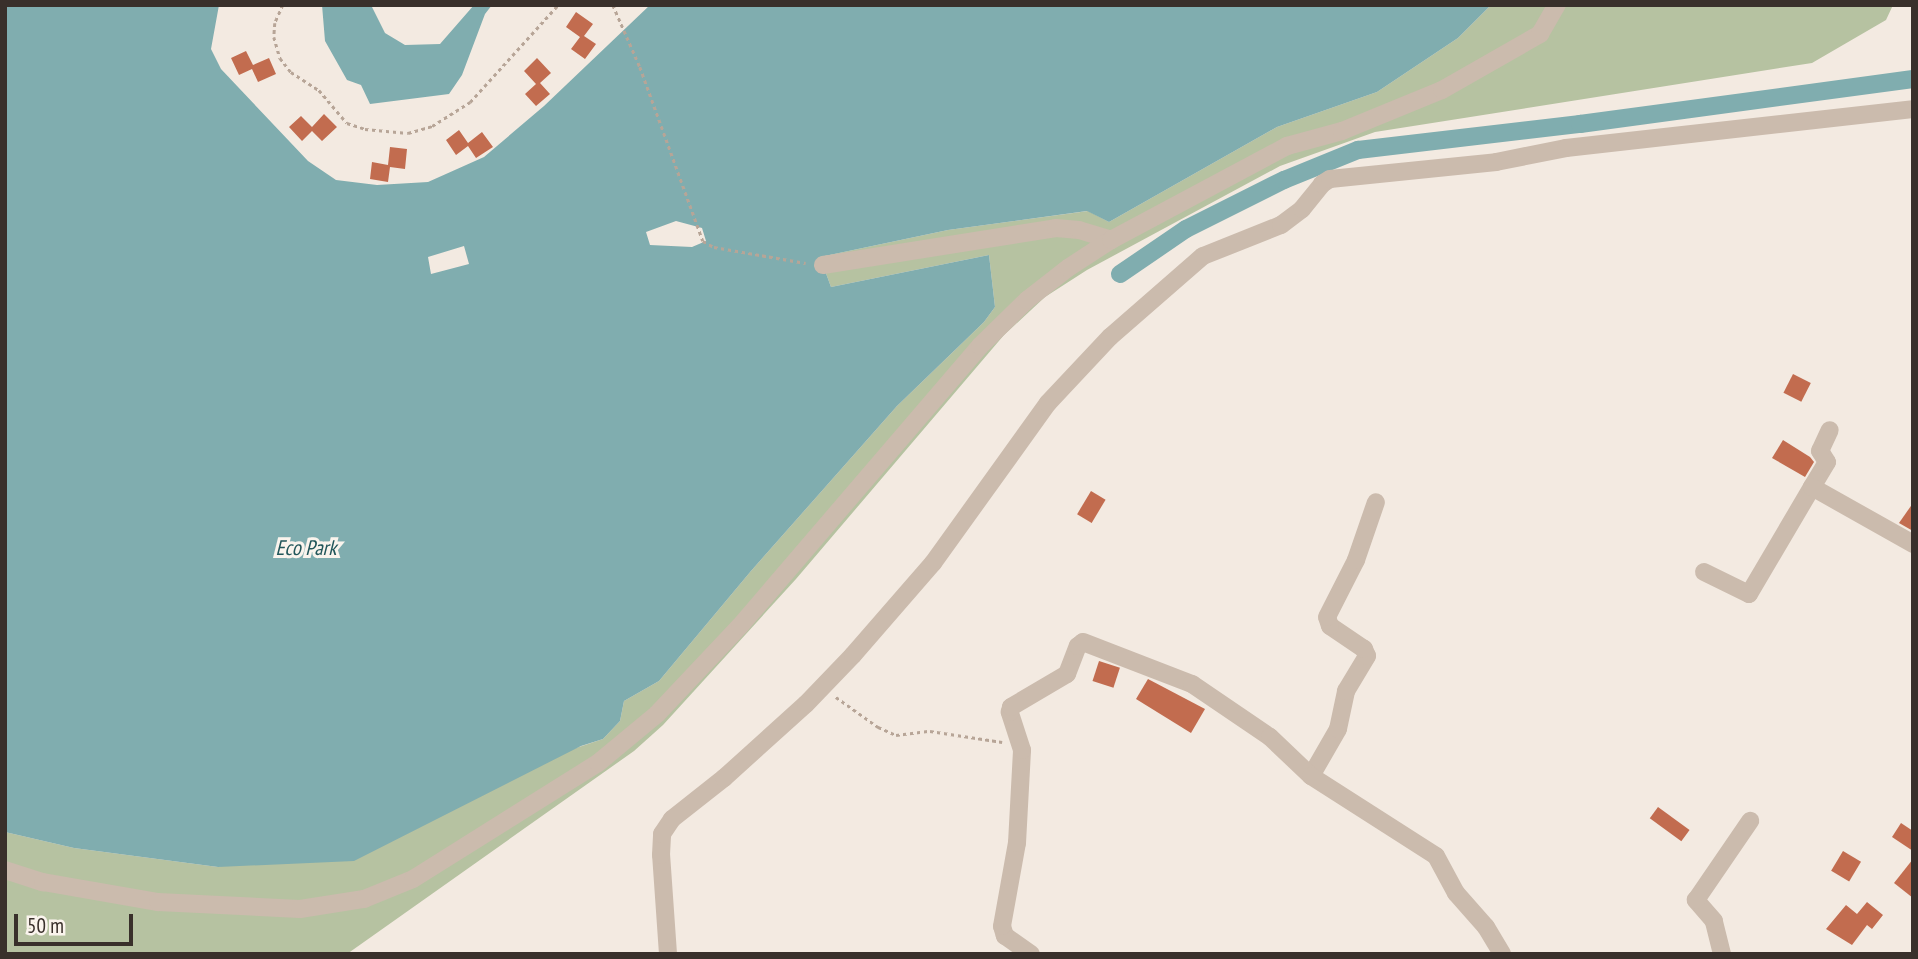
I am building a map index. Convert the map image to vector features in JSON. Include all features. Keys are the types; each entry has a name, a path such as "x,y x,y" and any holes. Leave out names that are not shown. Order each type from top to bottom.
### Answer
{"street":[{"path":"5,870 43,882 158,902 300,909 364,899 413,879 598,763 657,714 740,626 981,346 1027,300 1111,240 1287,146 1342,131 1442,90 1540,34 1557,5"},
{"path":"668,954 661,855 662,834 672,819 724,778 822,687 933,563 1038,416 1110,337 1203,256 1281,225 1302,209 1322,184 1330,179 1496,162 1566,148 1913,109"},
{"path":"823,265 1056,228 1079,230 1111,240"},
{"path":"1704,572 1749,594 1827,462 1820,451 1830,430"},
{"path":"1812,487 1913,544"},
{"path":"1311,776 1340,723 1346,691 1367,656 1364,649 1330,626 1327,617 1356,559 1376,502"},
{"path":"1031,954 1005,936 1002,926 1017,843 1022,750 1011,722 1010,707 1067,674 1078,646 1083,642 1192,684 1270,737 1311,776 1436,856 1457,893 1486,927 1502,954"},
{"path":"1723,954 1714,920 1696,900 1751,821"}],"path":[{"path":"284,5 275,23 274,37 280,58 291,72 319,90 347,123 365,129 408,133 432,126 470,102 558,5"},
{"path":"613,5 705,245 823,265"},
{"path":"822,687 878,727 896,735 930,731 997,743 1017,734"}],"green space":[{"path":"1491,5 1893,5 1886,20 1812,63 1375,132 1280,166 1087,270 1045,297 1004,335 796,579 663,725 634,751 347,954 5,954 5,832 74,848 218,867 603,739 620,721 624,701 659,681 751,571 897,406 984,322 995,307 989,255 831,287 820,257 948,230 1088,211 1109,222 1277,127 1377,92 1458,38"}],"water":[{"name":"Eco Park","path":"5,5 219,5 211,49 221,69 308,161 336,180 377,185 428,182 484,157 544,106 650,5 1491,5 1458,38 1377,92 1277,127 1109,222 1087,211 948,230 820,257 831,287 989,255 995,307 984,322 897,406 751,571 659,681 624,701 620,721 603,739 581,746 354,861 218,867 74,848 5,832","holes":["676,221 702,228 706,241 692,247 650,245 646,232","464,246 469,264 431,274 428,257"]},
{"path":"322,5 371,5 385,33 405,45 440,44 474,5 492,5 485,14 462,75 449,94 370,104 361,85 347,80 325,41"}],"building":[{"path":"576,12 593,24 584,36 596,44 585,59 571,49 580,37 566,27"},
{"path":"246,51 253,65 269,58 276,74 258,82 252,69 239,75 231,58"},
{"path":"537,58 551,73 540,83 550,94 536,106 525,94 536,84 524,71"},
{"path":"324,114 337,127 322,141 312,131 302,141 289,127 301,116 312,127"},
{"path":"459,130 468,143 482,132 493,147 476,158 468,146 456,155 446,140"},
{"path":"390,147 407,149 405,169 390,167 388,182 370,179 372,162 388,165"},
{"path":"1793,374 1811,383 1801,402 1783,393"},
{"path":"1783,440 1814,462 1805,477 1772,458"},
{"path":"1091,491 1106,500 1092,523 1077,514"},
{"path":"1913,503 1913,531 1899,523"},
{"path":"1099,661 1120,668 1113,688 1093,681"},
{"path":"1148,679 1205,709 1191,733 1136,699"},
{"path":"1658,807 1690,830 1681,841 1650,818"},
{"path":"1901,823 1913,831 1913,851 1892,837"},
{"path":"1843,851 1861,862 1849,882 1831,871"},
{"path":"1913,859 1913,898 1894,883"},
{"path":"1867,902 1883,915 1872,929 1867,925 1852,945 1826,929 1846,905 1857,914"}],"waterway":[{"path":"1120,274 1186,229 1284,180 1358,150 1580,124 1913,79"}]}
